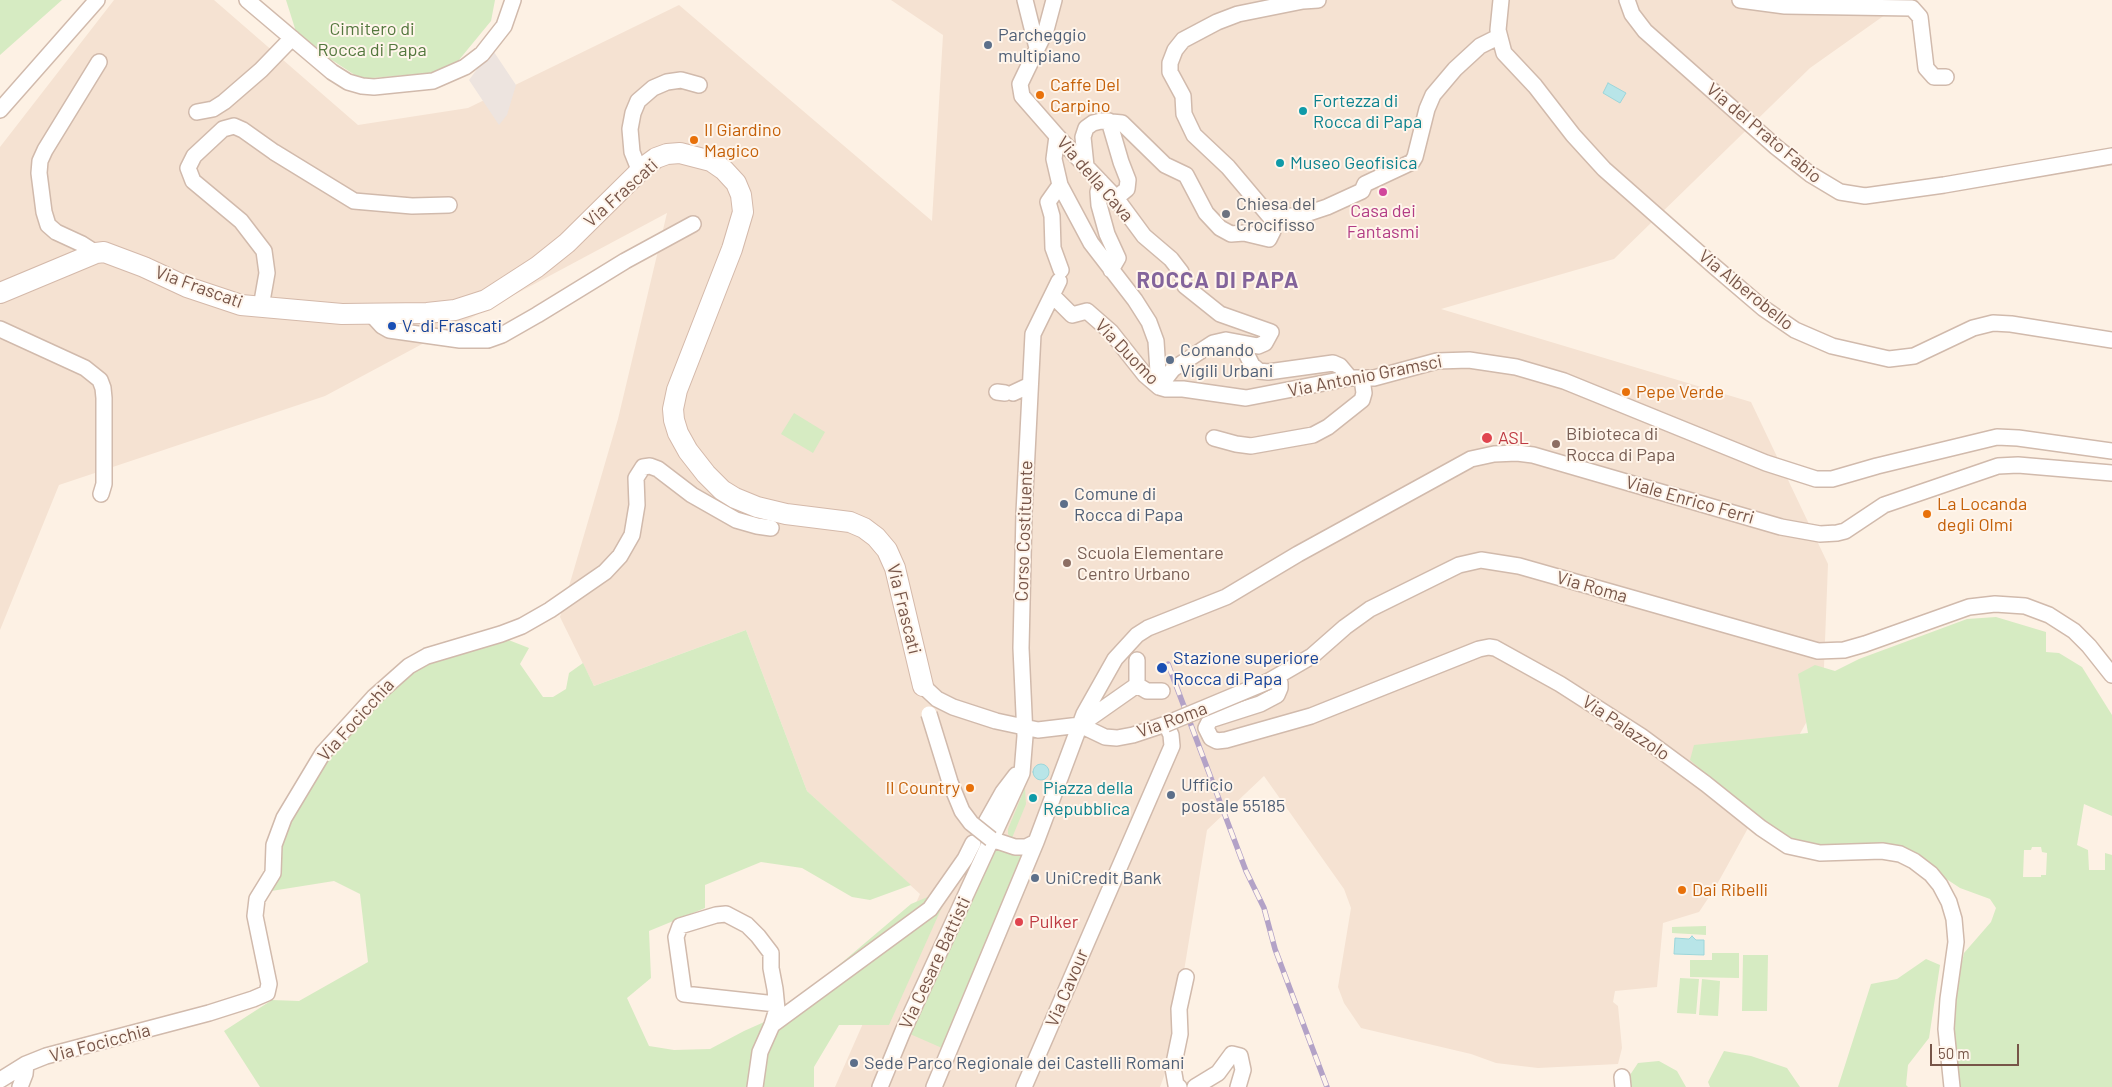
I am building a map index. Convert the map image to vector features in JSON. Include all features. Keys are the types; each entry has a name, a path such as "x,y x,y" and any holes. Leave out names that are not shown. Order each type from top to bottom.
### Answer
{"main road":[{"name":"Via Frascati","path":"96,254 107,252 187,287 242,305 342,314 450,310 486,300 546,260 650,162 667,154 680,153 716,164 729,174 736,183 742,201 743,212 740,226 677,390 673,416 680,439 706,474 722,490 735,498 757,507 786,514 850,522 864,528 876,537 887,550 895,568 923,686"},
{"path":"0,293 96,254"}],"street":[{"path":"0,110 96,0"},
{"path":"247,0 332,72 348,82 374,87 427,82 460,69 482,54 504,26 513,0"},
{"path":"1026,0 1037,48"},
{"path":"1037,48 1048,24 1054,0"},
{"path":"1086,166 1084,132 1093,123 1109,121 1125,125 1165,165 1186,175 1206,213 1220,228 1228,233 1244,232 1269,239 1273,231 1272,221 1228,167 1196,138 1190,129 1184,114 1182,93 1170,72 1170,63 1176,50 1190,35 1229,17 1303,1 1318,0"},
{"name":"Via Alberobello","path":"1500,0 1498,37 1506,57 1535,86 1573,135 1604,169 1757,304 1810,338 1874,357 1898,359 1914,356 1973,328 1993,323 2112,340"},
{"name":"Via del Prato Fabio","path":"1627,0 1632,14 1645,30 1788,157 1818,180 1840,192 1864,196 1944,185 2112,156"},
{"path":"1740,0 1785,6 1912,8 1920,17 1926,68 1934,77 1946,77"},
{"path":"1272,221 1317,211 1362,191 1365,184 1414,160 1426,109 1436,92 1455,69 1480,46 1498,37"},
{"path":"197,112 213,109 224,102 261,70 292,38"},
{"name":"Via della Cava","path":"1037,48 1020,84 1022,96 1116,198 1141,233 1171,259 1181,272 1185,286 1211,308 1228,318 1271,332 1262,344 1241,343"},
{"path":"96,254 82,244 56,232 48,225 44,212 39,173 40,161 45,150 99,62"},
{"path":"640,172 632,152 630,129 632,113 638,101 653,88 667,82 681,80 699,85"},
{"path":"1109,121 1128,180 1127,189 1116,198"},
{"path":"261,306 267,272 264,251 245,225 202,190 193,181 189,173 190,161 223,129 234,126 243,130 274,152 354,201 412,206 450,205"},
{"path":"1057,136 1054,158 1060,185 1087,237 1135,300 1152,329 1156,341 1159,387"},
{"path":"1101,182 1098,192 1099,205 1107,234 1118,258 1111,270"},
{"path":"1052,295 1060,275 1053,248 1052,216 1048,202 1060,185"},
{"path":"371,314 382,326 389,330 460,340 488,340 502,335 626,261 693,224"},
{"name":"Via Duomo","path":"1052,295 1072,315 1087,310 1111,332 1140,370 1159,387 1183,389"},
{"name":"Corso Costituente","path":"1025,729 1021,637 1024,513 1033,334 1052,295"},
{"path":"0,328 85,368 100,380 104,398 104,484 101,494"},
{"path":"1159,387 1173,369 1210,345 1226,340 1241,343 1252,365 1259,371 1268,372 1333,363 1356,378 1364,392 1360,402 1328,427 1313,435 1250,446 1214,438"},
{"name":"Via Antonio Gramsci","path":"1183,389 1246,398 1356,378 1374,378 1437,361 1468,360 1508,365 1577,386 1766,463 1816,479 1832,479 1997,437 2018,438 2112,451"},
{"path":"1005,393 1030,385"},
{"name":"Viale Enrico Ferri","path":"1080,725 1115,659 1141,631 1226,598 1315,544 1456,466 1477,457 1517,453 1533,455 1782,527 1820,534 1841,532 1852,527 1884,505 1998,466 2010,465 2112,473"},
{"name":"Via Focicchia","path":"0,1080 26,1064 56,1053 209,1013 253,1000 266,993 269,984 256,923 256,904 259,895 273,873 275,861 274,846 284,818 320,758 369,702 409,666 432,654 522,626 550,610 605,572 620,556 632,535 637,505 636,478 643,467 650,466 658,469 684,490 729,516 751,525 771,528"},
{"name":"Via Roma","path":"1080,725 1089,731 1105,737 1117,738 1133,735 1166,724 1269,681 1307,660 1348,624 1370,609 1459,565 1481,560 1519,566 1818,651 1837,651 1865,644 1975,606 2002,604 2025,606 2049,615 2074,631 2089,646 2112,675"},
{"name":"Via Palazzolo","path":"1269,681 1276,680 1280,683 1277,695 1260,704 1210,720 1206,728 1211,738 1217,741 1226,740 1311,716 1484,647 1495,648 1560,684 1642,736 1761,828 1788,846 1820,852 1889,852 1900,854 1914,861 1940,885 1949,902 1954,919 1956,948 1948,992 1946,1029 1952,1087"},
{"path":"1137,660 1137,685"},
{"path":"923,686 932,695 947,704 996,721 1025,729 1038,730 1080,725 1137,685"},
{"path":"1137,685 1147,691 1162,691"},
{"path":"923,686 929,714 950,782 962,811 971,823 991,839 1015,847 1026,847 1036,842"},
{"name":"Via Cavour","path":"1024,1087 1171,751 1172,739 1166,724"},
{"path":"934,1087 1036,842 1080,725"},
{"path":"991,839 1014,794 1023,769 1025,729"},
{"path":"985,824 1008,785 1023,769"},
{"name":"Via Cesare Battisti","path":"880,1087 903,1031 991,839"},
{"path":"772,1025 930,909 965,859 973,843"},
{"path":"755,1087 760,1052 772,1025 776,997 771,968 772,954 768,947 747,925 726,914 716,915 680,926 676,937 684,994 776,997"},
{"path":"1179,1087 1176,1085 1173,1068 1180,1034 1179,1009 1186,977"},
{"path":"1195,1087 1218,1073 1232,1054 1240,1056 1243,1070 1238,1087"},
{"path":"20,1087 25,1074 26,1064"}],"shaded area":[{"path":"114,0 214,0 358,125 468,108 679,5 932,221 943,35 891,0 1906,0 1810,68 1614,259 1441,309 1751,402 1828,564 1823,692 1715,888 1699,912 1663,923 1657,987 1615,991 1613,1002 1618,1006 1622,1048 1618,1064 1538,1068 1496,1063 1471,1054 1361,1028 1344,1003 1338,987 1351,908 1344,889 1264,776 1207,830 1169,1063 1160,1087 835,1087 920,894 807,791 746,630 594,686 560,617 618,419 667,213 325,396 59,485 0,630 0,147"},
{"path":"492,49 516,85 507,115 499,125 469,80"}],"green space":[{"path":"0,0 62,0 0,55"},
{"name":"Cimitero di Rocca di Papa","path":"286,0 495,0 491,21 454,66 430,73 361,79 298,38"},
{"path":"794,413 825,432 813,453 781,434"},
{"path":"1996,617 2046,632 2046,652 2059,653 2082,667 2112,715 2112,816 2084,804 2077,845 2088,850 2089,870 2105,870 2105,853 2112,855 2112,1087 1956,1087 1951,1031 1956,989 1964,953 1991,922 1996,908 1990,899 1960,888 1898,847 1799,845 1773,832 1690,760 1694,745 1808,733 1798,674 1815,665 1835,671 1859,659 1967,619","holes":["2032,847 2041,847 2042,852 2047,853 2046,875 2041,875 2041,877 2023,877 2024,850 2031,850"]},
{"path":"746,630 807,791 911,885 870,900 852,897 802,868 761,862 705,885 705,908 649,931 651,978 627,998 649,1046 674,1050 710,1049 780,1015 911,904 951,887 889,1025 839,1025 814,1067 814,1087 260,1087 224,1031 272,1000 299,1001 368,962 360,894 334,881 265,892 278,840 332,749 390,685 420,662 506,639 529,648 520,664 543,697 553,697 566,689 569,673 583,663 594,686"},
{"path":"1025,788 1026,804 1012,838 1008,834 1008,829"},
{"path":"995,847 1017,856 1023,855 1016,880 942,1048 910,1034 991,849"},
{"path":"1706,926 1706,935 1672,933 1672,927"},
{"path":"1712,953 1739,953 1739,978 1690,977 1690,960 1712,960"},
{"path":"1743,955 1768,955 1767,1011 1742,1011"},
{"path":"1926,959 1940,965 1929,1038 1908,1065 1906,1085 1908,1087 1838,1087 1871,984 1897,979"},
{"path":"1680,978 1699,979 1696,1014 1677,1013"},
{"path":"1702,979 1720,981 1718,1016 1699,1015"},
{"path":"1724,1051 1751,1056 1787,1068 1800,1087 1710,1087 1708,1082"},
{"path":"1659,1061 1677,1071 1686,1087 1625,1087 1626,1081 1638,1063"}],"water":[{"path":"1608,83 1626,93 1620,103 1603,93"},
{"path":"1041,764 1047,766 1049,772 1047,778 1041,780 1035,778 1033,772 1035,766"},
{"path":"1692,936 1696,940 1704,940 1704,955 1674,954 1675,938 1689,939"}],"railway":[{"path":"1168,664 1246,871 1264,908 1275,949 1327,1087"}],"place":[{"name":"Parcheggio multipiano","path":"988,45"},
{"name":"Caffe Del Carpino","path":"1040,95"},
{"name":"Fortezza di Rocca di Papa","path":"1303,111"},
{"name":"Il Giardino Magico","path":"694,140"},
{"name":"Museo Geofisica","path":"1280,163"},
{"name":"Casa dei Fantasmi","path":"1383,192"},
{"name":"Chiesa del Crocifisso","path":"1226,214"},
{"name":"V. di Frascati","path":"392,326"},
{"name":"Comando Vigili Urbani","path":"1170,360"},
{"name":"Pepe Verde","path":"1626,392"},
{"name":"ASL","path":"1487,438"},
{"name":"Bibioteca di Rocca di Papa","path":"1556,444"},
{"name":"Comune di Rocca di Papa","path":"1064,504"},
{"name":"La Locanda degli Olmi","path":"1927,514"},
{"name":"Scuola Elementare Centro Urbano","path":"1067,563"},
{"name":"Stazione superiore Rocca di Papa","path":"1162,668"},
{"name":"Il Country","path":"970,788"},
{"name":"Ufficio postale 55185","path":"1171,795"},
{"name":"Piazza della Repubblica","path":"1033,798"},
{"name":"UniCredit Bank","path":"1035,878"},
{"name":"Dai Ribelli","path":"1682,890"},
{"name":"Pulker","path":"1019,922"},
{"name":"Sede Parco Regionale dei Castelli Romani","path":"854,1063"}],"district":[{"name":"ROCCA DI PAPA","path":"1218,281"}]}
